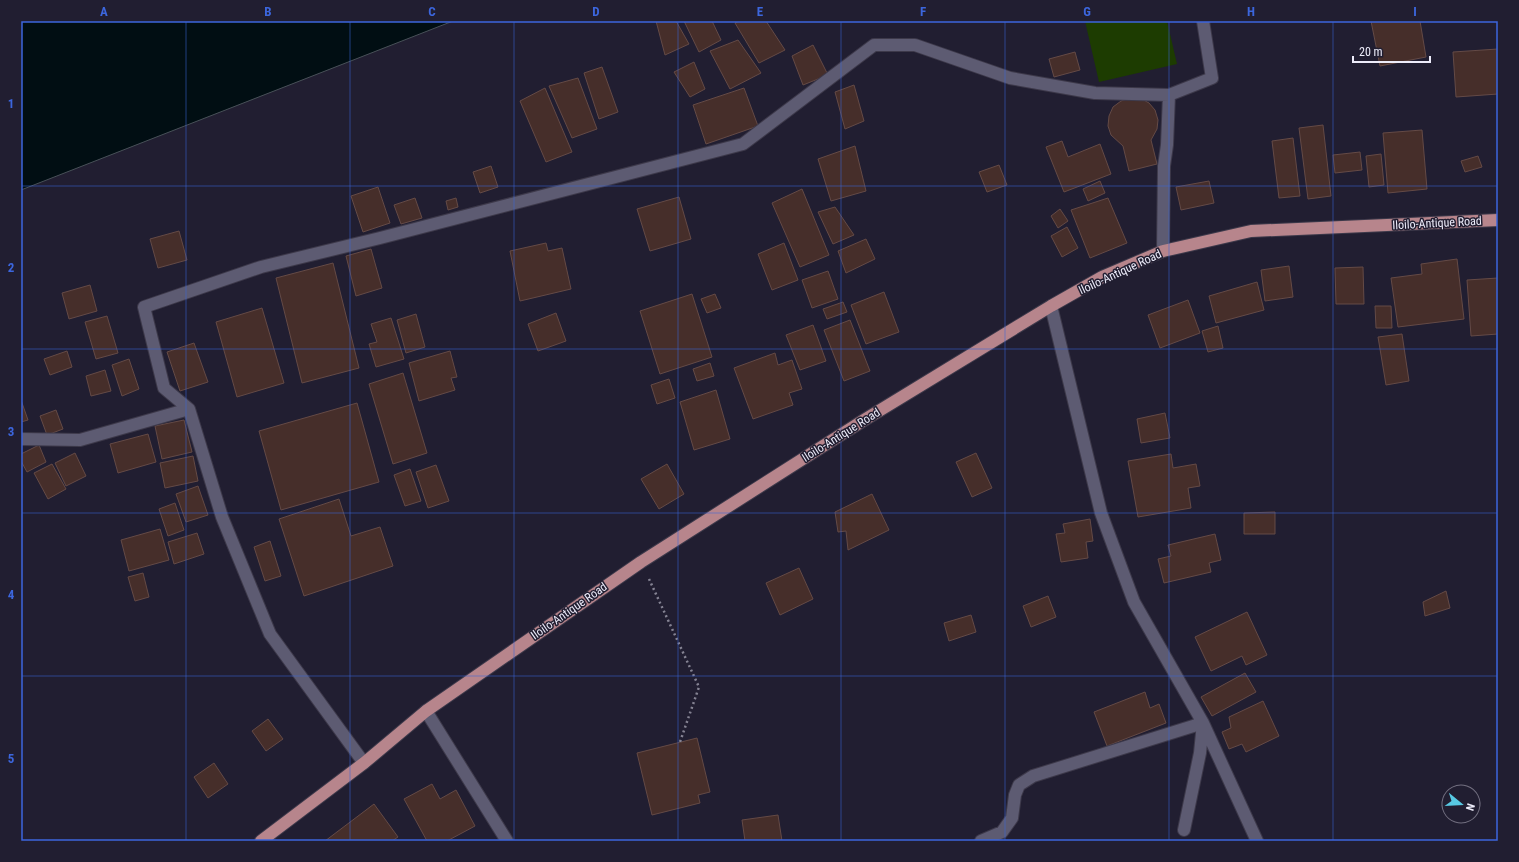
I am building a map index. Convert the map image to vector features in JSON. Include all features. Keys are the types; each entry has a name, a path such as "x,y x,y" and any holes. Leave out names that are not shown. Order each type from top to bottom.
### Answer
{"main road":[{"name":"Iloilo-Antique Road","path":"261,841 364,763 426,711 641,562 864,420 1051,306 1102,277 1163,251 1251,231 1498,220"}],"street":[{"path":"364,763 270,634 222,517 189,409 164,388 144,307 261,267 380,238 743,144 874,45 915,45 1010,78 1095,93 1169,95 1212,78 1203,21"},
{"path":"1163,251 1164,166 1167,145 1169,95"},
{"path":"1051,306 1101,513 1134,602 1203,723 1257,841"},
{"path":"21,439 80,440 189,409"},
{"path":"426,711 507,841"},
{"path":"1184,830 1200,753 1203,723"},
{"path":"981,841 1002,832 1012,818 1015,795 1019,785 1033,776 1203,723"}],"path":[{"path":"641,562 699,687 680,742"}],"green space":[{"path":"1085,21 1167,21 1177,64 1099,82"}],"shaded area":[{"path":"21,21 453,21 21,190"}],"building":[{"path":"656,21 676,21 689,44 665,55"},
{"path":"684,21 712,21 721,40 699,52"},
{"path":"739,21 766,21 785,50 759,63 735,23"},
{"path":"1371,21 1420,21 1426,57 1380,66"},
{"path":"738,40 761,73 730,89 710,51"},
{"path":"813,45 828,75 803,85 792,56"},
{"path":"1498,49 1498,94 1456,97 1453,52"},
{"path":"1075,52 1080,70 1054,77 1049,59"},
{"path":"694,62 705,89 690,97 674,72"},
{"path":"602,67 618,112 599,119 584,73"},
{"path":"578,78 597,129 572,138 549,86"},
{"path":"854,85 864,121 845,129 835,92"},
{"path":"545,88 572,152 546,162 520,101"},
{"path":"744,88 758,126 706,144 693,105"},
{"path":"1130,98 1140,98 1149,103 1155,110 1158,120 1157,129 1151,140 1157,164 1129,171 1123,146 1111,135 1108,126 1109,116 1113,107 1121,101"},
{"path":"1323,125 1331,196 1308,199 1299,128"},
{"path":"1422,130 1427,189 1388,193 1383,133"},
{"path":"1293,138 1300,196 1279,198 1272,141"},
{"path":"1062,141 1068,157 1100,144 1111,174 1064,192 1046,147"},
{"path":"855,146 866,191 831,201 818,159"},
{"path":"1360,152 1362,170 1335,173 1333,155"},
{"path":"1381,154 1384,185 1369,187 1366,156"},
{"path":"1478,156 1482,167 1465,172 1461,161"},
{"path":"999,165 1007,185 987,192 979,172"},
{"path":"491,166 498,187 480,193 473,172"},
{"path":"1100,181 1105,193 1088,201 1083,189"},
{"path":"1209,181 1214,203 1181,210 1176,187"},
{"path":"378,187 390,223 363,232 351,196"},
{"path":"802,189 829,255 800,267 772,203"},
{"path":"679,197 691,239 650,251 637,209"},
{"path":"415,198 422,218 401,224 394,205"},
{"path":"456,198 458,207 448,210 446,201"},
{"path":"1108,198 1127,243 1090,258 1071,210"},
{"path":"835,207 854,235 833,244 818,212"},
{"path":"1060,209 1068,221 1058,228 1051,216"},
{"path":"1067,227 1078,248 1062,257 1051,236"},
{"path":"179,231 187,260 158,268 150,239"},
{"path":"866,239 875,259 846,273 838,251"},
{"path":"546,243 548,251 562,248 571,289 520,301 510,251"},
{"path":"784,243 798,280 772,290 758,254"},
{"path":"371,249 382,288 356,296 346,256"},
{"path":"1457,259 1464,319 1398,327 1391,278 1422,274 1421,264"},
{"path":"333,263 359,368 302,383 276,278"},
{"path":"1289,266 1293,297 1265,301 1261,270"},
{"path":"1363,267 1364,304 1336,304 1335,268"},
{"path":"828,271 838,299 812,308 802,280"},
{"path":"1498,278 1498,334 1471,336 1467,280"},
{"path":"1257,282 1264,310 1216,323 1209,296"},
{"path":"90,285 97,311 69,319 62,293"},
{"path":"884,292 899,332 866,344 851,305"},
{"path":"692,294 712,357 660,374 640,311"},
{"path":"715,294 721,308 707,313 701,299"},
{"path":"1188,300 1200,333 1160,348 1148,315"},
{"path":"843,302 847,312 827,319 823,309"},
{"path":"1375,306 1391,306 1392,328 1376,328"},
{"path":"262,308 284,383 237,397 216,322"},
{"path":"556,313 566,341 538,351 528,324"},
{"path":"416,314 425,347 406,353 397,320"},
{"path":"107,316 118,353 96,359 85,322"},
{"path":"391,318 404,359 376,367 369,344 377,342 371,324"},
{"path":"850,320 870,371 844,381 824,330"},
{"path":"813,325 826,361 800,370 786,335"},
{"path":"1218,326 1223,348 1208,352 1202,331"},
{"path":"1402,334 1409,381 1386,385 1378,337"},
{"path":"194,343 208,382 180,391 167,352"},
{"path":"67,351 72,367 50,375 44,359"},
{"path":"450,351 457,377 451,378 455,390 419,401 409,363"},
{"path":"775,353 778,365 792,360 802,389 789,393 793,405 753,419 734,368"},
{"path":"129,359 139,389 122,396 112,365"},
{"path":"710,363 714,376 697,381 693,369"},
{"path":"105,370 111,391 91,396 86,376"},
{"path":"403,373 427,453 393,464 369,384"},
{"path":"669,379 675,398 657,404 651,385"},
{"path":"716,390 730,439 694,450 680,402"},
{"path":"21,400 28,420 21,422"},
{"path":"357,403 379,482 281,510 259,431"},
{"path":"56,410 63,429 47,435 40,416"},
{"path":"1165,413 1170,438 1141,443 1137,419"},
{"path":"184,420 192,452 162,459 155,426"},
{"path":"148,434 156,462 118,473 110,444"},
{"path":"39,445 46,462 27,472 21,461 21,454"},
{"path":"75,453 86,476 66,486 55,463"},
{"path":"976,453 992,488 972,497 956,462"},
{"path":"1171,454 1173,468 1196,464 1200,486 1188,488 1191,508 1138,517 1128,461"},
{"path":"193,456 198,481 165,488 160,463"},
{"path":"52,464 66,489 48,499 34,473"},
{"path":"667,464 684,494 659,509 641,479"},
{"path":"436,465 449,501 428,508 416,472"},
{"path":"410,469 421,501 405,506 394,475"},
{"path":"198,486 208,515 186,522 176,494"},
{"path":"872,494 889,530 848,550 846,531 838,532 835,512"},
{"path":"339,499 351,536 380,527 393,566 304,596 279,519"},
{"path":"175,503 184,530 168,536 159,509"},
{"path":"1275,512 1275,534 1244,534 1244,513"},
{"path":"1090,519 1093,541 1086,542 1088,558 1061,562 1056,534 1065,533 1063,524"},
{"path":"160,529 169,560 129,571 121,540"},
{"path":"197,533 204,554 174,564 168,542"},
{"path":"1215,534 1221,560 1209,563 1211,572 1164,583 1158,559 1171,556 1168,545"},
{"path":"270,541 281,576 265,581 254,547"},
{"path":"799,568 813,599 780,615 766,583"},
{"path":"143,573 149,597 135,601 128,577"},
{"path":"1446,591 1450,608 1425,616 1423,602"},
{"path":"1048,596 1056,617 1031,627 1023,606"},
{"path":"1247,612 1267,655 1246,665 1242,656 1211,671 1195,637"},
{"path":"971,615 976,632 949,641 944,623"},
{"path":"1245,673 1256,692 1212,716 1201,697"},
{"path":"1145,692 1150,708 1159,704 1166,723 1107,746 1094,712"},
{"path":"1263,701 1279,736 1246,752 1242,744 1229,749 1222,732 1231,728 1229,717"},
{"path":"268,719 283,739 266,751 252,731"},
{"path":"697,738 710,792 698,795 700,803 652,815 637,753"},
{"path":"214,763 228,784 208,798 194,777"},
{"path":"432,784 440,799 456,790 475,826 447,841 427,841 404,799"},
{"path":"374,804 398,837 392,841 325,841"},
{"path":"778,815 782,841 745,841 742,820"}]}
